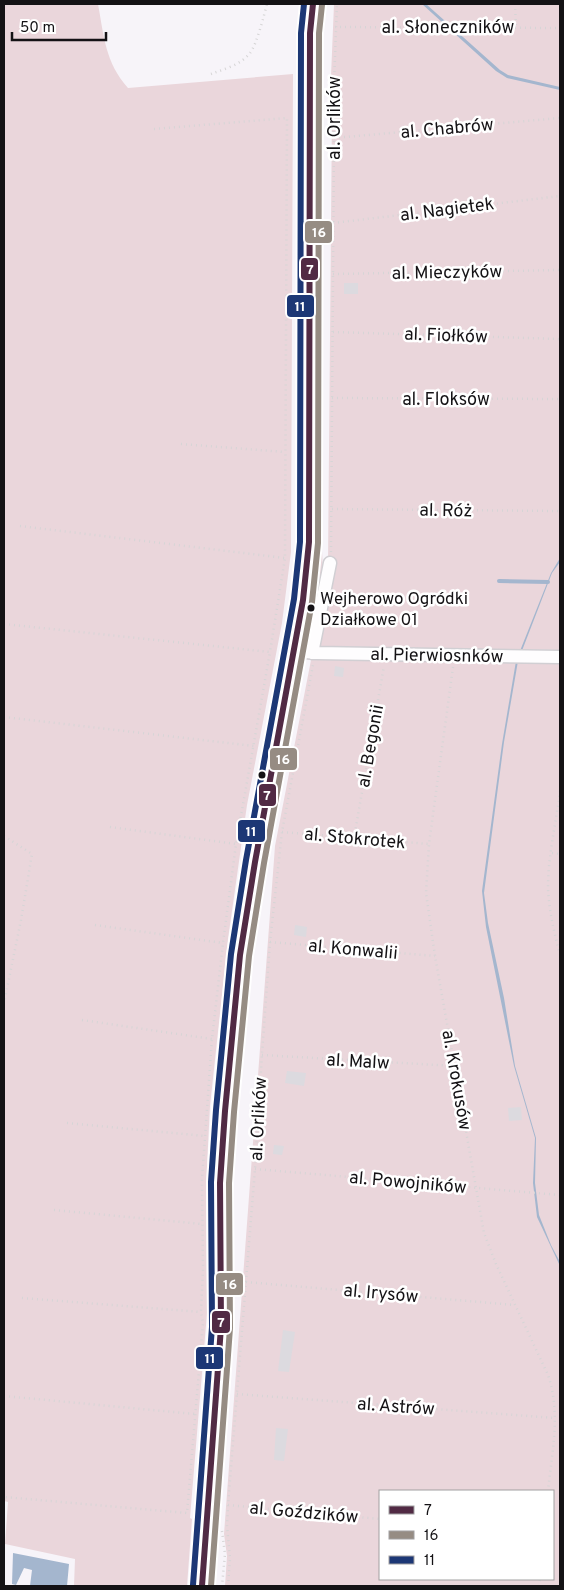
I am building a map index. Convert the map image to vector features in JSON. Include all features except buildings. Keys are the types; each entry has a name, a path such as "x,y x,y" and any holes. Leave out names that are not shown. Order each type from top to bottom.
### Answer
{"street":[{"path":"202,1586 221,1327 220,1182 227,1082 243,936 303,600 309,542 310,53 313,4"},
{"path":"314,653 330,563"},
{"name":"al. Pierwiosnków","path":"294,652 386,655 560,656"}],"path":[{"path":"211,74 232,67 250,54 268,4"},
{"name":"al. Orlików","path":"330,563 334,223 333,110 337,4"},
{"path":"516,4 516,28"},
{"name":"al. Słoneczników","path":"335,26 560,28"},
{"path":"4,1497 187,1513 203,1323 201,1312 203,1270 202,1224 205,1136 212,1039 236,844 267,673 285,558 287,118 154,129"},
{"name":"al. Chabrów","path":"334,138 560,118"},
{"name":"al. Nagietek","path":"334,223 560,196"},
{"name":"al. Mieczyków","path":"333,274 560,270"},
{"name":"al. Fiołków","path":"333,332 560,339"},
{"name":"al. Floksów","path":"332,398 560,399"},
{"path":"181,444 284,452"},
{"name":"al. Róż","path":"331,509 560,511"},
{"path":"20,526 285,558"},
{"path":"4,624 270,652"},
{"name":"al. Orlików","path":"228,1586 230,1558 226,1526 255,1169 270,942 282,832 314,653"},
{"name":"al. Begonii","path":"354,838 386,655"},
{"name":"al. Krokusów","path":"455,655 429,844 426,893 435,956 484,1233 496,1264 553,1389 556,1418 548,1490"},
{"path":"267,673 272,674"},
{"path":"4,716 254,746"},
{"path":"560,791 548,888 551,915 560,954"},
{"path":"110,827 236,844"},
{"name":"al. Stokrotek","path":"282,832 429,844"},
{"path":"4,836 32,854 4,1003"},
{"path":"551,853 560,854"},
{"path":"95,925 223,943"},
{"name":"al. Konwalii","path":"270,942 435,956"},
{"path":"82,1020 212,1039"},
{"name":"al. Malw","path":"262,1055 454,1066"},
{"path":"67,1123 205,1136"},
{"name":"al. Powojników","path":"255,1169 560,1195"},
{"path":"54,1210 202,1224"},
{"name":"al. Irysów","path":"246,1282 515,1305"},
{"path":"22,1298 201,1312"},
{"name":"al. Astrów","path":"236,1394 556,1418"},
{"path":"4,1396 195,1414"},
{"name":"al. Goździków","path":"228,1505 379,1519"},
{"path":"220,1524 225,1554 222,1586"}],"shaded area":[{"path":"4,4 98,4 104,38 110,58 120,78 128,88 293,74 291,552 282,623 247,805 228,939 210,1106 206,1186 207,1313 190,1518 192,1519 187,1586 74,1586 75,1559 5,1544 8,1502 4,1501"},
{"path":"334,4 560,4 560,650 318,647 328,563 332,111 335,111 331,76"},
{"path":"318,34 320,34 321,90 321,529 323,572 320,581 318,581 315,564"},
{"path":"316,658 560,661 560,1586 225,1586 227,1556 224,1534 275,846 311,660 316,660"},
{"path":"294,684 299,685 252,954 235,1145 233,1194 234,1324 215,1543 212,1530 227,1176 247,957"},
{"path":"196,1519 199,1520 195,1586 191,1586"}],"water":[{"path":"422,4 426,4 508,75 560,87 560,90 507,78 496,71"},
{"path":"560,558 560,562 552,573 518,661 504,742 484,893 515,1066 536,1138 535,1183 539,1215 560,1262 560,1266 537,1217 533,1183 535,1138 514,1066 486,927 482,891 502,744 516,661 551,573"},
{"path":"13,1553 69,1564 67,1586 30,1586 32,1570 24,1568 16,1585 12,1584"}],"waterway":[{"path":"499,581 548,582"}],"transit line":[{"name":"11","path":"193,1585 212,1327 211,1182 231,954 246,860 294,599 300,542 301,33 304,4"},
{"name":"7","path":"202,1586 221,1327 220,1183 240,955 303,600 309,542 310,33 313,4"},
{"name":"16","path":"211,1586 230,1328 229,1183 249,956 264,863 312,602 318,543 319,33 322,5"}],"place":[{"name":"Wejherowo Ogródki Działkowe 01","path":"311,608"}]}
